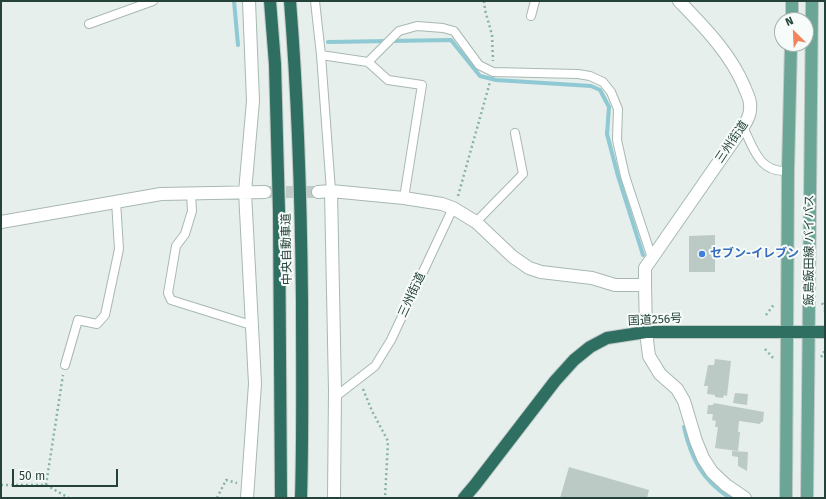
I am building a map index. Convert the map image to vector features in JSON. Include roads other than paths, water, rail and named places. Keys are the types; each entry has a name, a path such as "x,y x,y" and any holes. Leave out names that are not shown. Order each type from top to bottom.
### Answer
{"highway":[{"name":"中央自動車道","path":"270,1 275,64 279,212 281,498"},
{"name":"中央自動車道","path":"290,1 298,124 301,208 303,429 301,498"},
{"name":"国道256号","path":"464,498 555,381 574,360 590,347 607,338 646,332 825,332"}],"main road":[{"path":"792,1 792,12"},
{"name":"飯島飯田線 バイパス","path":"807,498 812,1"},
{"name":"飯島飯田線 バイパス","path":"786,498 788,171 791,52"}],"street":[{"path":"247,492 255,384 245,192 253,101 249,1"},
{"name":"三州街道","path":"679,1 703,26 727,55 739,74 750,102 750,115 645,268 646,332 649,356 660,374 677,390 684,401 696,441 703,458 712,472 726,485 745,498"},
{"path":"331,190 335,397 334,498"},
{"path":"318,192 331,190 404,198 453,208 476,222 513,257 530,268 541,272 592,278 615,285 645,285"},
{"path":"1,222 161,194 265,192"}],"lane":[{"path":"89,24 153,1"},
{"path":"315,1 321,55 331,190"},
{"path":"531,16 535,1"},
{"path":"368,62 399,31 417,26 443,28 454,31 479,65 493,72 578,74 590,76 603,82 611,92 618,108 618,148 625,176 652,258"},
{"path":"321,55 368,62 388,80 422,85 404,198"},
{"path":"743,127 758,158 764,165 775,170 788,171"},
{"path":"476,222 523,174 515,133"},
{"path":"190,194 192,211 185,234 176,246 168,293 170,300 251,325"},
{"path":"65,365 78,320 97,324 105,315 119,248 116,201"},
{"name":"三州街道","path":"335,397 375,366 391,340 453,208"}],"waterway":[{"path":"234,1 238,45"},
{"path":"328,42 451,40 480,76 496,80 591,86 600,90 609,107 607,134 618,176 643,255"},
{"path":"684,427 690,449 699,467 712,484 730,498"}],"tunnel":[{"path":"268,192 318,192"}],"place":[{"name":"セブン-イレブン","path":"702,254"}]}
